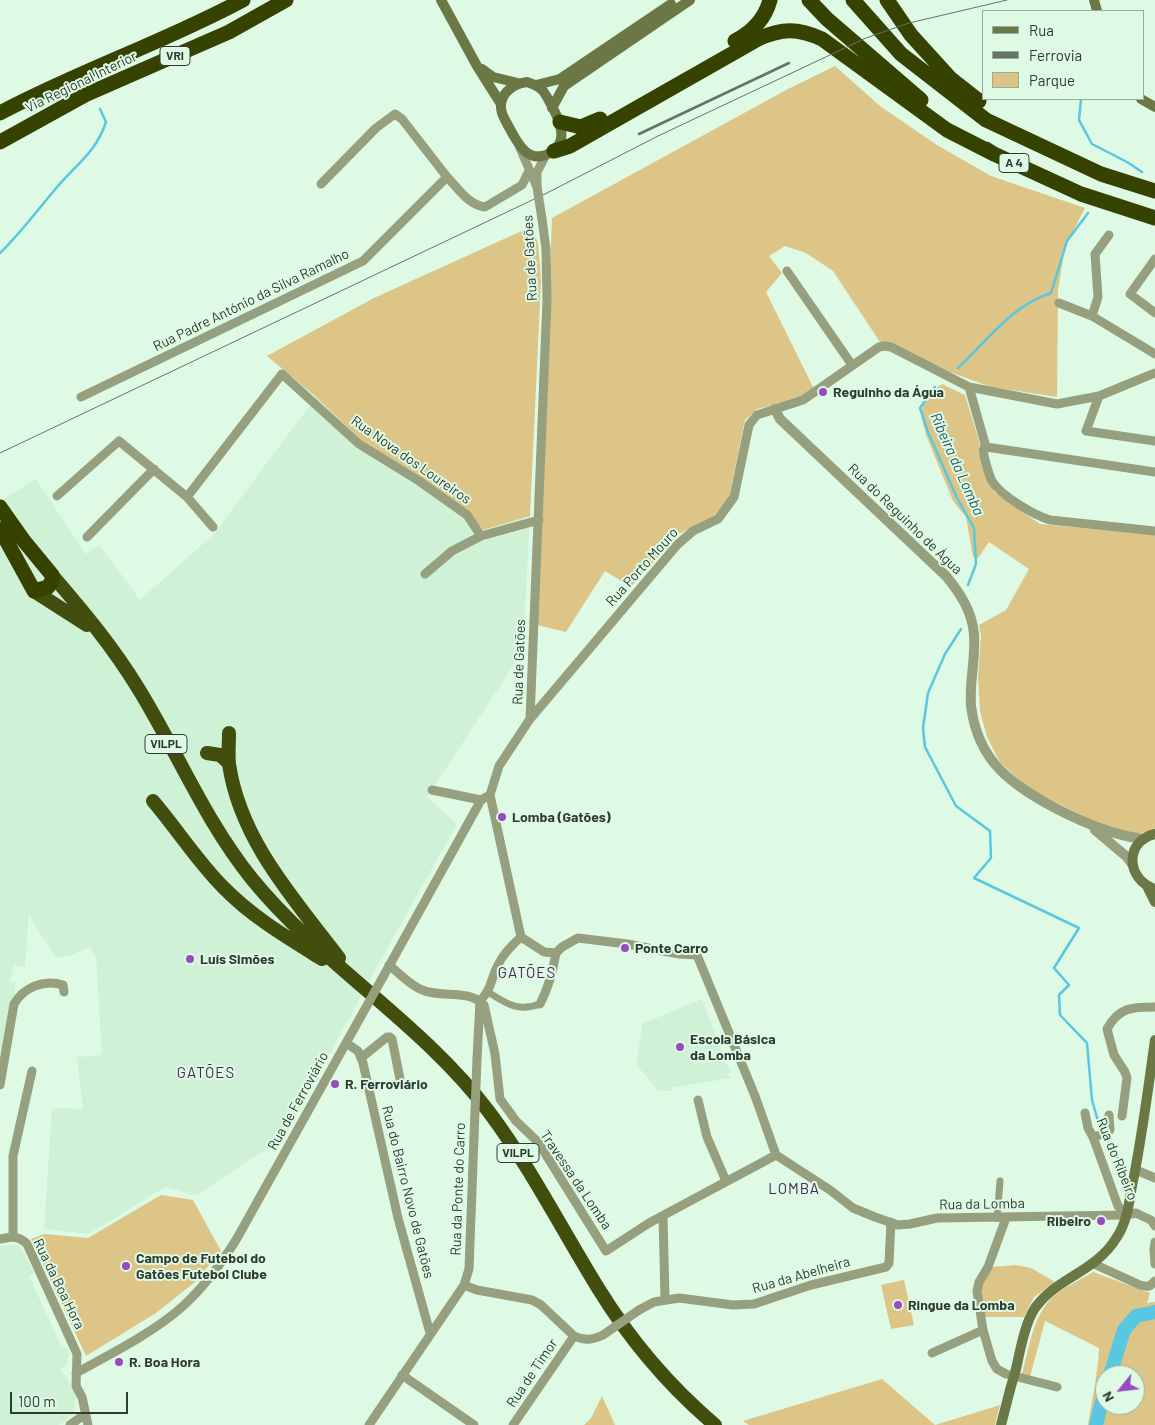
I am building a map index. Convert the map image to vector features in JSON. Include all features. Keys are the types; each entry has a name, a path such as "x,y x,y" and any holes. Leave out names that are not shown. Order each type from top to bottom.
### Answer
{"highway":[{"name":"Via Regional Interior","path":"0,113 80,75 214,16 244,0"},
{"name":"Via Regional Interior","path":"1,142 85,95 229,32 286,0"},
{"path":"560,122 581,127 592,124 747,35 763,17 770,0"},
{"path":"809,0 827,19 891,75"},
{"name":"A 4","path":"821,0 891,75 949,123 994,154 1080,194 1155,218"},
{"name":"A 4","path":"853,0 902,54 986,120 1101,174 1155,191"},
{"path":"887,0 911,35 951,79 1019,134"},
{"path":"550,153 570,146 758,39 782,31 804,32 822,40 947,130 994,154"},
{"name":"VILPL","path":"0,507 19,535 102,636 127,672 229,847 252,879 283,914"},
{"name":"VILPL","path":"0,529 34,590 75,616 91,628 100,638 137,691 217,835 255,886 351,978 408,1026 438,1055 488,1110 533,1176 599,1289 628,1332 663,1375 714,1425"},
{"path":"34,590 48,587 52,575"},
{"path":"229,733 229,763 243,815 259,848 341,959 351,978"},
{"path":"207,753 220,755 229,763"},
{"path":"153,801 206,869 225,889 274,929 351,978"}],"main road":[{"path":"441,0 477,66 501,104"},
{"path":"536,85 560,79 678,0"},
{"path":"552,108 564,86 690,0"},
{"path":"477,66 493,77 518,83 527,82 536,85 543,91 560,122 563,135 560,144 550,153 537,157 528,154 520,148 502,113 501,104 504,95 518,83"},
{"path":"1143,100 1155,107"},
{"path":"1155,834 1143,839 1137,846 1133,854 1132,864 1137,877 1151,887 1155,902"},
{"path":"1001,1425 1010,1390 1018,1373 1026,1330 1034,1308 1049,1292 1094,1264 1109,1250 1119,1234 1126,1215 1136,1170 1155,1040"}],"street":[{"path":"320,184 376,128 394,114 402,119 447,177 469,200 478,206 485,207 522,185 529,172"},
{"name":"Rua de Gatões","path":"520,148 537,188"},
{"name":"Rua de Gatões","path":"521,937 490,795 499,766 530,719 547,300 546,250 537,188 537,172 550,153"},
{"name":"Rua Padre António da Silva Ramalho","path":"81,396 363,261 447,177"},
{"path":"1092,316 1098,297 1095,254 1108,235"},
{"path":"1155,259 1130,294 1155,313"},
{"path":"787,271 852,364"},
{"path":"1059,303 1092,316 1155,354"},
{"name":"Rua Porto Mouro","path":"530,719 677,545 693,531 718,519 734,497 749,424 757,415 803,400 852,364 879,347 891,347 969,388 1058,404 1099,396 1155,373"},
{"name":"Rua Nova dos Loureiros","path":"187,497 282,374 359,444 419,481 466,515 482,536"},
{"path":"969,388 986,447 983,451 992,481 1004,494 1040,517 1050,520 1155,532"},
{"path":"1099,396 1086,431 1155,441"},
{"name":"Rua do Reguinho de Água","path":"775,409 780,419 946,576 968,608 974,634 971,704 974,722 986,751 1000,771 1016,786 1086,824 1114,846 1132,864"},
{"path":"58,496 119,440 187,497 213,527"},
{"path":"986,447 1155,472"},
{"path":"87,537 154,469"},
{"path":"425,574 452,551 482,536 539,520"},
{"path":"432,790 481,800 490,795"},
{"name":"Rua de Ferroviário","path":"76,1373 158,1326 183,1306 219,1267 241,1232 481,800"},
{"name":"Rua do Reguinho de Água","path":"1086,824 1127,837 1143,839"},
{"path":"389,965 420,989 432,993 470,996 480,1000 488,992 498,965 510,947 521,937 544,952 556,953"},
{"path":"488,992 501,1000 524,1008 540,1004 552,976 556,953 562,947 578,938 627,944 679,954 697,955 776,1155"},
{"path":"0,1085 14,1004 19,995 35,986 53,982 63,985 64,992"},
{"name":"Travessa da Lomba","path":"480,1000 487,1011 495,1054 500,1099 516,1121 538,1142 606,1251 649,1223 776,1155"},
{"name":"Rua da Ponte do Carro","path":"369,1425 464,1285 469,1269 480,1000"},
{"path":"1122,1116 1127,1078 1114,1055 1107,1029 1113,1019 1123,1010 1155,1007"},
{"path":"346,1042 358,1051 361,1058 387,1037 390,1037 401,1084"},
{"name":"Rua do Bairro Novo de Gatões","path":"361,1058 398,1218 430,1333"},
{"name":"Rua da Boa Hora","path":"32,1071 13,1156 13,1237 21,1238 27,1244 77,1354 76,1386 82,1397 84,1415 88,1425"},
{"path":"698,1100 706,1137 726,1181"},
{"name":"Rua do Ribeiro","path":"1085,1113 1088,1128 1118,1206 1126,1215"},
{"path":"1093,1137 1107,1133 1110,1130 1110,1115"},
{"name":"Rua da Lomba","path":"776,1155 830,1190 853,1208 898,1225 937,1218 1126,1215 1136,1213 1151,1220 1155,1226"},
{"path":"1136,1170 1155,1178"},
{"path":"1000,1181 1002,1218 988,1267 979,1282 977,1291 983,1330 992,1361 997,1369 1006,1374 1018,1373 1057,1386"},
{"path":"663,1216 666,1299"},
{"name":"Rua da Abelheira","path":"574,1336 593,1340 654,1302 666,1299 679,1298 733,1305 754,1304 812,1284 886,1267 889,1263 891,1222"},
{"path":"0,1239 13,1237"},
{"path":"1155,1242 1155,1264"},
{"path":"1094,1264 1147,1287 1155,1281"},
{"path":"464,1285 477,1290 532,1300 541,1305 574,1336"},
{"path":"932,1353 983,1330"},
{"name":"Rua de Timor","path":"513,1425 574,1336"},
{"path":"402,1375 474,1425"},
{"path":"70,1425 84,1415"}],"shaded area":[{"path":"316,397 361,440 382,456 468,512 483,530 530,516 523,651 427,797 457,824 285,1136 196,1196 165,1187 89,1234 44,1229 52,1108 83,1109 77,1057 102,1055 96,956 89,947 69,956 56,957 40,934 29,913 25,967 14,965 10,981 16,983 0,1074 0,501 36,479 86,554 99,544 140,600 214,534"},
{"name":"Escola Básica da Lomba","path":"702,999 728,1068 732,1072 728,1074 731,1078 671,1088 672,1091 658,1091 636,1064 642,1029 641,1024"},
{"path":"16,1245 21,1247 34,1273 29,1276 62,1347 66,1347 70,1354 65,1368 60,1368 79,1398 75,1400 73,1414 66,1421 58,1425 0,1425 0,1246"}],"green space":[{"path":"835,66 880,106 937,145 991,176 1085,208 1065,247 1058,290 1057,397 991,387 939,368 892,343 880,342 833,271 806,253 785,246 769,256 782,273 766,292 814,389 800,399 757,409 745,420 729,498 713,517 679,534 631,587 605,571 566,632 537,625 552,218 788,89"},
{"path":"526,229 534,233 538,243 541,280 530,516 483,530 468,512 382,456 361,440 316,397 267,356 374,298"},
{"path":"942,384 965,395 980,444 978,452 994,492 1040,524 1155,535 1155,830 1131,835 1107,828 1026,787 1000,762 987,737 980,711 978,677 981,636 979,625 1006,610 1029,569 989,542 978,558 973,557 966,517 953,501 926,435 921,416 924,398"},
{"name":"Campo de Futebol do Gatões Futebol Clube","path":"161,1195 193,1200 221,1251 195,1282 156,1313 86,1356 31,1239 44,1234 88,1238"},
{"path":"1016,1265 1031,1268 1055,1282 1034,1297 1024,1317 984,1317 981,1291 987,1274 992,1267"},
{"path":"1093,1272 1150,1293 1147,1303 1155,1302 1155,1425 1088,1425 1095,1383 1095,1415 1145,1415 1145,1365 1097,1365 1099,1348 1045,1321 1030,1377 1022,1374 1036,1322 1041,1312 1054,1296"},
{"name":"Ringue da Lomba","path":"904,1280 914,1325 891,1329 881,1285"},
{"path":"882,1379 935,1425 749,1425 743,1421"},
{"path":"602,1396 615,1425 584,1425 591,1418"},
{"path":"1000,1405 995,1425 935,1425"}],"waterway":[{"name":"Ribeira da Lomba","path":"1081,100 1079,120 1092,144 1142,172"},
{"path":"0,253 92,149 106,122 100,109"},
{"name":"Ribeira da Lomba","path":"958,368 1012,315 1024,306 1051,293 1067,241 1088,213"},
{"name":"Ribeira da Lomba","path":"935,387 920,408 928,432 957,498 974,528 976,564 968,585"},
{"name":"Ribeira da Lomba","path":"961,629 945,654 928,693 923,728 925,747 956,806 990,831 991,858 974,878 1079,928 1054,968 1069,985 1059,995 1060,1015 1087,1043 1092,1100 1100,1128"},
{"name":"Ribeira da Lomba","path":"1106,1137 1124,1170"},
{"path":"1113,1365 1124,1330 1136,1316 1155,1312"},
{"path":"1096,1425 1098,1415"}],"tram line":[{"path":"0,453 547,193 658,136 866,38 909,23 1007,0"}],"railway":[{"path":"639,134 789,63"}],"place":[{"name":"Reguinho da Água","path":"823,392"},
{"name":"Lomba (Gatões)","path":"502,817"},
{"name":"Ponte Carro","path":"625,948"},
{"name":"Luís Simões","path":"190,959"},
{"name":"Escola Básica da Lomba","path":"680,1047"},
{"name":"R. Ferroviário","path":"335,1084"},
{"name":"Ribeiro","path":"1101,1221"},
{"name":"Campo de Futebol do Gatões Futebol Clube","path":"126,1266"},
{"name":"Ringue da Lomba","path":"898,1305"},
{"name":"R. Boa Hora","path":"119,1362"}],"district":[{"name":"GATÕES","path":"527,973"},
{"name":"GATÕES","path":"206,1073"},
{"name":"LOMBA","path":"794,1189"}]}
